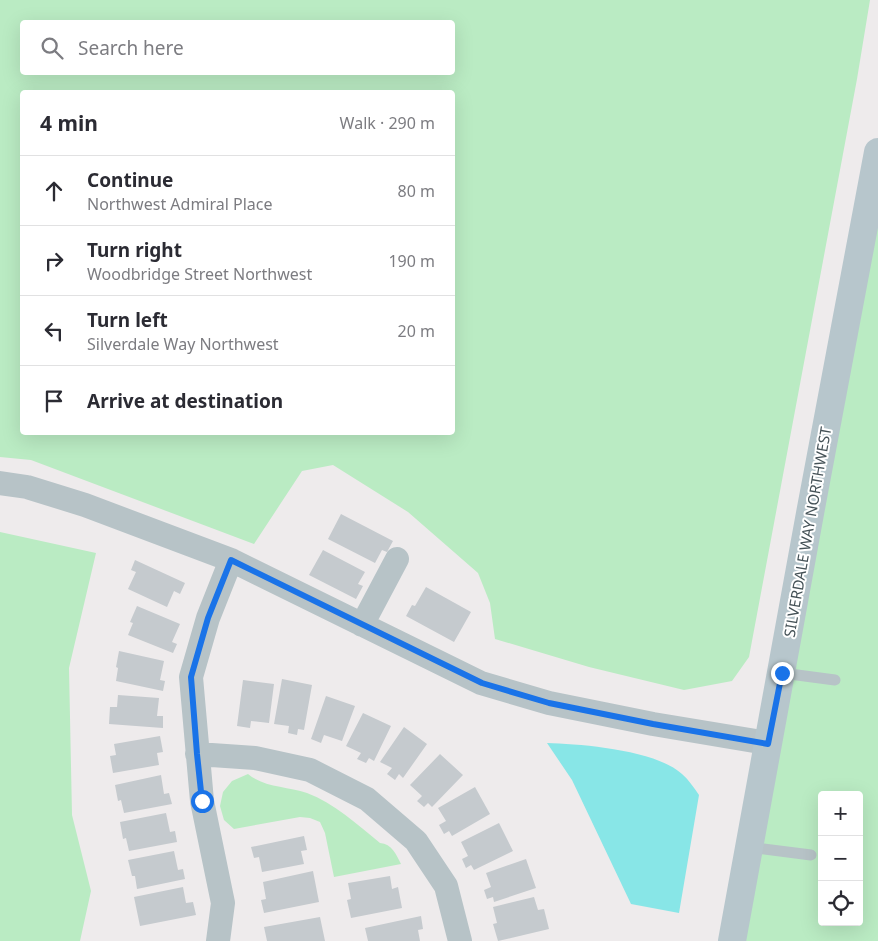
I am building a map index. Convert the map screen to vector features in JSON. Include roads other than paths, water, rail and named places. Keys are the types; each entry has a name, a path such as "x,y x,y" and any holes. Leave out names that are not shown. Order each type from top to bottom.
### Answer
{"main road":[{"name":"SILVERDALE WAY NORTHWEST","path":"732,941 812,499 878,152"}],"street":[{"path":"0,484 27,487 85,505 231,560 482,683 549,703 653,724 768,744"},
{"path":"362,625 397,559"},
{"path":"218,941 223,903 202,801 191,677 208,618 231,560"},
{"path":"197,754 255,758 310,770 367,799 416,841 446,886 460,941"}],"lane":[{"path":"782,673 835,680"},
{"path":"749,847 811,855"}],"water":[{"path":"547,743 598,747 655,759 682,774 691,784 699,795 679,913 631,904 572,780"}]}
